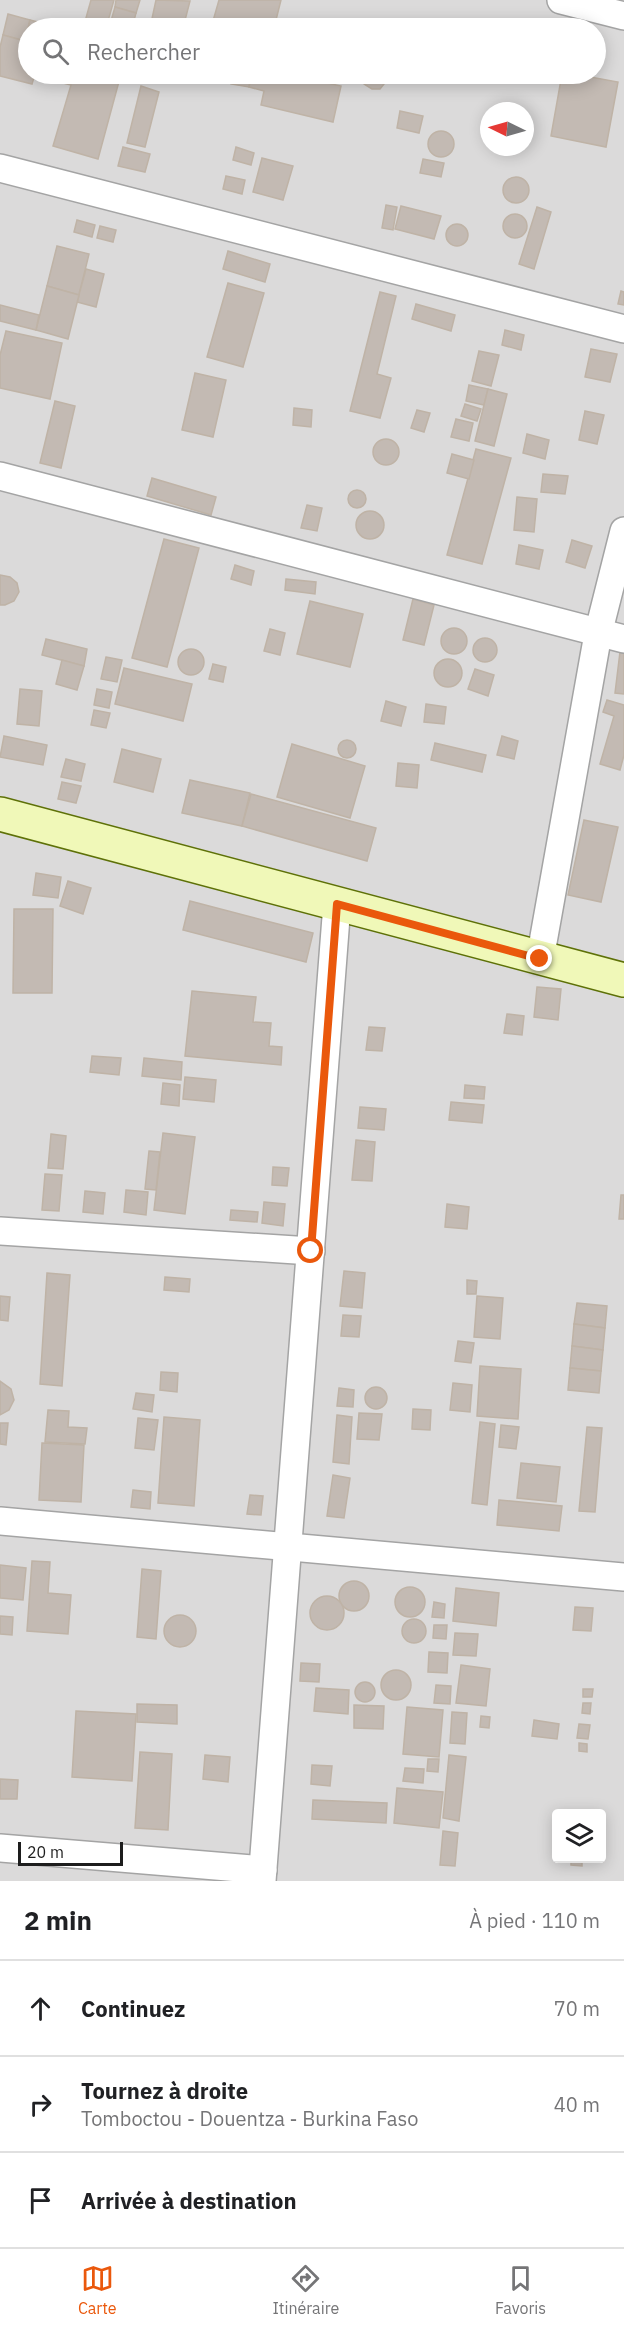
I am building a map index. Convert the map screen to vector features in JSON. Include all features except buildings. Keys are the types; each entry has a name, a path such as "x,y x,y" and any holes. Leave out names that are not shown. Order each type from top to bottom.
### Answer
{"main road":[{"path":"0,814 624,980"}],"street":[{"path":"561,0 624,16"},
{"path":"0,168 624,329"},
{"path":"0,476 611,636"},
{"path":"540,959 611,636 624,531"},
{"path":"0,1848 262,1876 337,904"},
{"path":"0,1231 311,1251"},
{"path":"0,1521 624,1578"}],"shaded area":[{"path":"0,0 624,0 624,1881 0,1881"}],"route":[{"path":"311,1251 337,904 540,959"}]}
